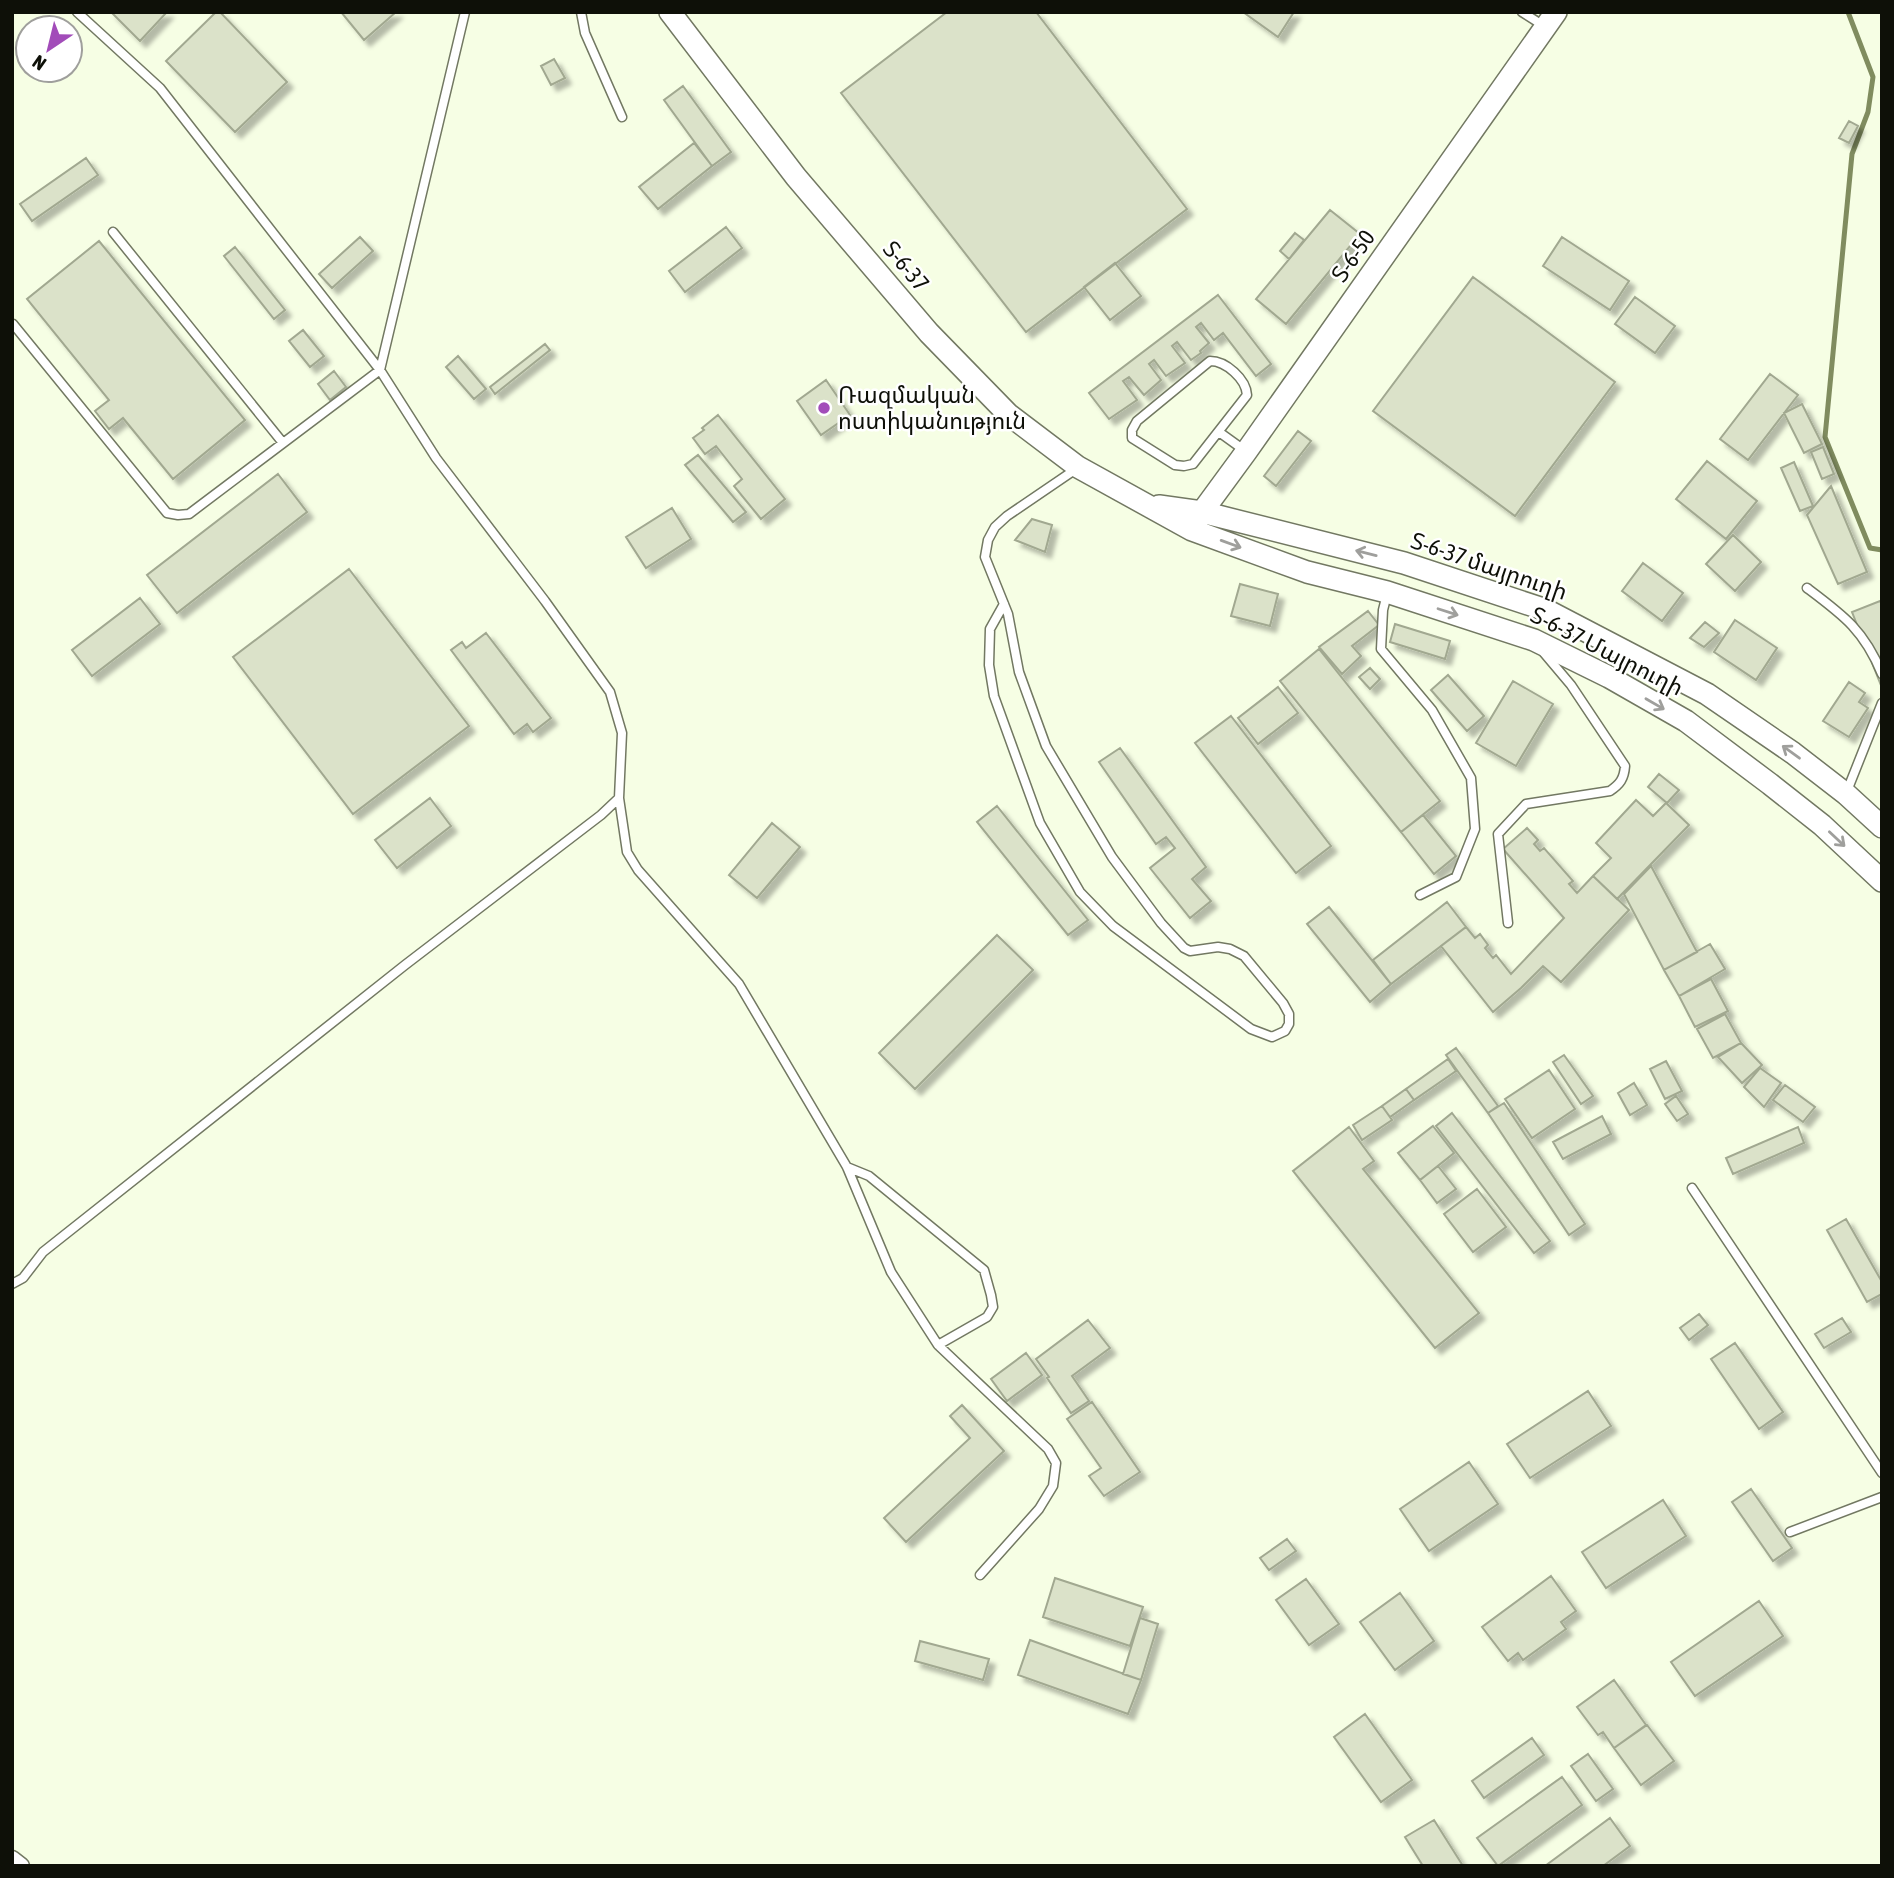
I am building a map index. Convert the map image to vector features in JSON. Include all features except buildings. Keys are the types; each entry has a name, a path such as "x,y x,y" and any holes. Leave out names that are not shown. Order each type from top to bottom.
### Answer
{"main road":[{"name":"Տ-6-37","path":"670,12 796,177 929,333 1008,414 1078,467 1147,505"},
{"name":"Տ-6-50","path":"1197,521 1551,20"},
{"name":"Տ-6-37 մայրուղի","path":"1147,505 1197,521 1404,563 1545,610 1707,694 1793,753 1846,794 1882,827"},
{"name":"Տ-6-37 Մայրուղի","path":"1197,521 1307,572 1387,592 1534,640 1609,677 1686,721 1822,825 1882,881"},
{"path":"1534,640 1545,610"}],"street":[{"path":"12,1860 21,1866"}],"lane":[{"path":"77,12 160,88 380,370 436,458 545,601 610,692 622,733 619,798 627,852 638,870 739,984 847,1167 891,1272 938,1345 1048,1449 1056,1463 1053,1486 1039,1509 980,1575"},
{"path":"13,324 167,513 178,516 188,514 380,370 465,12"},
{"path":"581,12 585,33 622,117"},
{"path":"1522,12 1551,20"},
{"path":"113,232 283,443"},
{"path":"1210,361 1218,361 1228,367 1246,387 1247,394 1219,432 1193,464 1184,466 1175,465 1132,439 1132,430 1137,421 1210,361"},
{"path":"1219,432 1246,452"},
{"path":"1004,604 990,629 989,665 994,696 1040,823 1080,892 1122,933 1251,1030 1272,1037 1285,1031 1289,1024 1289,1014 1283,1003 1244,956 1218,947 1190,951 1161,923 1112,858 1046,746 1019,672 1008,614 1004,604 985,557 988,540 995,527 1078,467"},
{"path":"1807,588 1845,616 1872,651 1882,674"},
{"path":"1387,592 1381,649 1432,710 1471,778 1475,829 1456,877 1420,895"},
{"path":"1508,923 1498,834 1526,804 1610,791 1625,777 1625,766 1571,685 1534,640"},
{"path":"1846,794 1882,703"},
{"path":"12,1284 23,1278 43,1252 405,964 601,815 619,798"},
{"path":"847,1167 869,1176 984,1270 993,1307 987,1317 938,1345"},
{"path":"1692,1188 1882,1473"},
{"path":"1790,1532 1882,1496"}],"waterway":[{"path":"1848,12 1873,77 1868,112 1852,154 1825,437 1870,548 1882,550"}],"place":[{"name":"Ռազմական ոստիկանություն","path":"824,408"}]}
